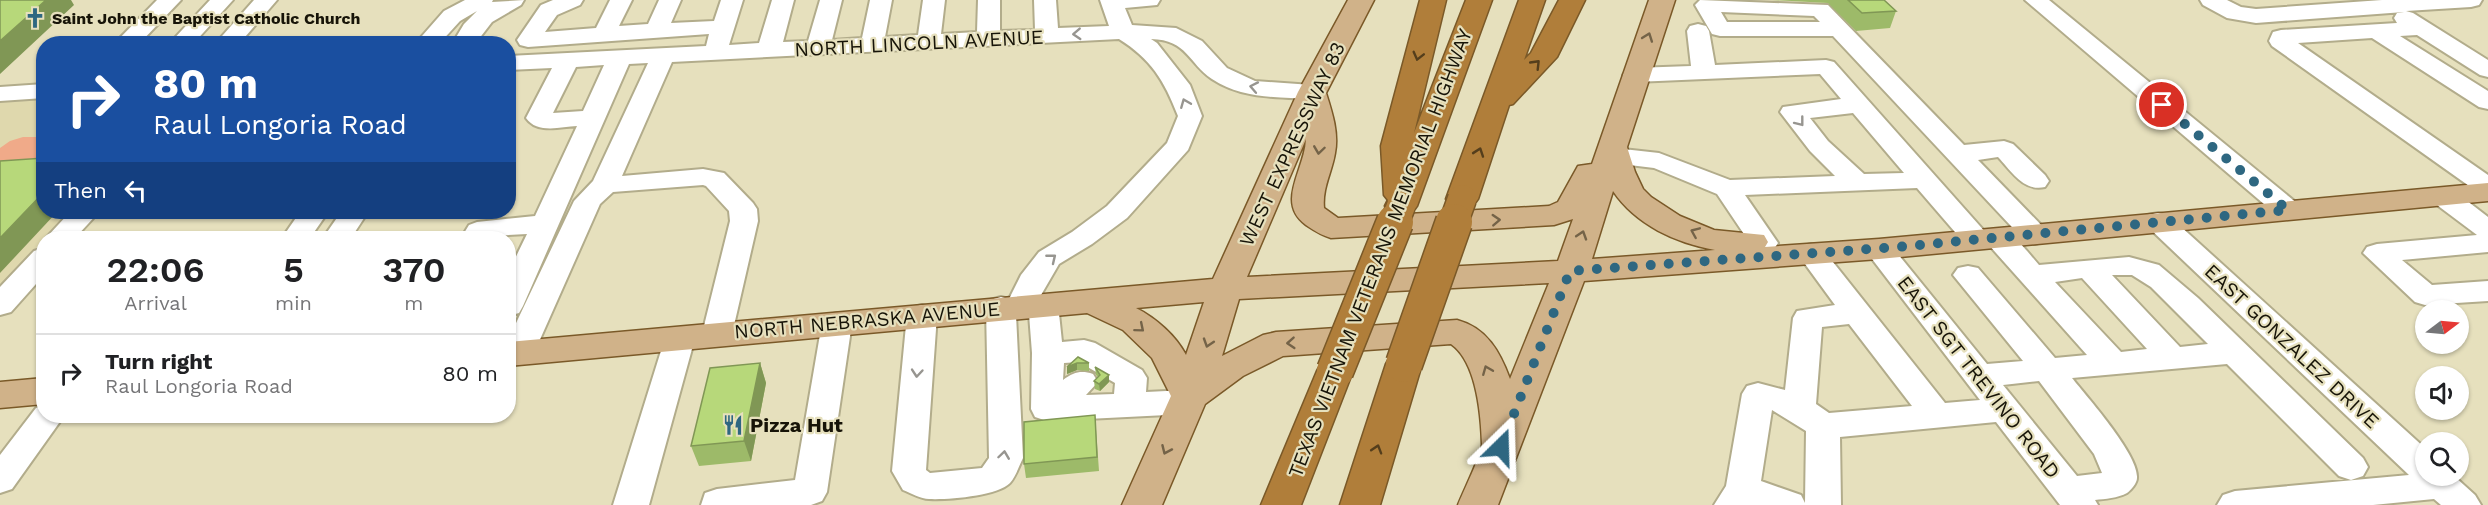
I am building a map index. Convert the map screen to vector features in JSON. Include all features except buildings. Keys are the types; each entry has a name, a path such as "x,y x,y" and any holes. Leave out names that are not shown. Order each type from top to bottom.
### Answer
{"highway":[{"path":"1401,206 1396,146 1433,0"},
{"name":"TEXAS VIETNAM VETERANS MEMORIAL HIGHWAY","path":"1281,505 1401,206 1479,0"},
{"path":"1360,505 1404,364 1532,0"},
{"path":"1495,106 1543,57 1572,0"}],"main road":[{"name":"WEST EXPRESSWAY 83","path":"1142,505 1188,399 1225,289 1312,92 1361,0"},
{"path":"1478,505 1570,271 1613,151 1635,75 1662,0"},
{"path":"1312,92 1321,132 1320,153 1306,195 1309,212 1326,227 1336,229 1554,214 1571,208 1596,162 1613,151"},
{"path":"1613,151 1618,170 1633,197 1644,207 1668,222 1711,239 1867,249 2488,192"},
{"name":"NORTH NEBRASKA AVENUE","path":"516,354 1225,289 1570,271 1867,249"},
{"path":"1089,300 1135,322 1166,351 1188,399 1230,367 1276,344 1457,332 1469,339 1481,355 1496,391 1501,447"},
{"path":"0,395 36,392"}],"street":[{"path":"132,36 170,0"},
{"path":"188,36 222,0"},
{"path":"233,36 266,0"},
{"path":"433,36 457,8 482,0"},
{"path":"467,36 483,16 513,0"},
{"path":"572,0 549,10 528,40 604,34 659,43 723,27"},
{"path":"604,34 621,0"},
{"path":"516,348 588,201 606,185 659,43 670,0"},
{"path":"714,53 732,0"},
{"path":"769,50 783,0"},
{"path":"818,48 831,0"},
{"path":"872,45 881,0"},
{"path":"929,42 934,0"},
{"path":"988,39 989,0"},
{"path":"1045,0 1047,36"},
{"path":"922,315 909,471 915,481 928,486 990,480 999,473 1006,458 1022,306 1036,275 1049,258 1082,238 1117,212 1179,145 1190,116 1178,85 1149,48 1123,32 1111,2 1149,0"},
{"path":"1162,0 1168,33"},
{"path":"2036,0 2288,210"},
{"path":"2211,0 2235,13 2256,16 2381,3 2471,0"},
{"path":"1704,2 1820,10 2035,235"},
{"path":"2381,3 2488,70"},
{"path":"2421,28 2281,37 2280,41 2488,187"},
{"path":"1698,31 1704,72"},
{"path":"2376,31 2488,102"},
{"name":"NORTH LINCOLN AVENUE","path":"516,63 620,57 659,43 714,53 1123,32 1168,33 1194,46 1219,73 1250,88 1312,92"},
{"path":"516,287 620,57"},
{"path":"568,60 538,118 542,121 592,118"},
{"path":"1635,75 1826,67 1924,180 1987,239 2032,275 2112,363"},
{"path":"0,94 36,92"},
{"path":"1858,183 1819,147 1792,112 1859,105"},
{"path":"1957,153 2004,149 2036,181"},
{"path":"1613,151 1659,161 1727,188 1924,180"},
{"path":"606,185 715,178 742,209 744,221 717,334"},
{"path":"1727,188 1764,243"},
{"path":"2443,196 2488,230"},
{"path":"67,231 78,219"},
{"name":"EAST GONZALEZ DRIVE","path":"2158,221 2415,461"},
{"path":"479,231 487,228 546,224"},
{"path":"2488,243 2377,253 2425,295 2488,291"},
{"name":"EAST SGT TREVINO ROAD","path":"1867,249 1979,376 2075,498"},
{"path":"1811,253 1937,416"},
{"path":"0,305 36,266"},
{"path":"2032,275 2130,266 2139,267 2151,273 2164,283 2351,467"},
{"path":"2090,269 2173,358"},
{"path":"1968,275 2049,369 2098,435 2119,469 2120,479 2114,484 2075,498"},
{"path":"1022,306 1048,353 1047,409"},
{"path":"1822,505 1811,417 1808,318 1856,313"},
{"path":"717,503 810,492 837,323"},
{"path":"631,505 680,338"},
{"path":"1048,353 1084,351 1096,372"},
{"path":"1979,376 2234,353"},
{"path":"1047,409 1096,372 1131,378 1129,405"},
{"path":"1789,505 1737,496 1758,394 1777,397 1811,417 1937,416 2004,409"},
{"path":"1047,409 1129,405 1188,399"},
{"path":"0,480 43,423"},
{"path":"2235,505 2420,486"}],"shaded area":[{"path":"36,98 36,219 63,219 52,231 36,231 36,248 0,287 0,100"},
{"path":"23,137 36,137 36,162 0,166 0,148 10,141"}],"place":[{"name":"Saint John the Baptist Catholic Church","path":"35,18"},
{"name":"Pizza Hut","path":"733,425"}],"route":[{"path":"1501,447 1570,271 1898,247 2288,210 2162,105"}]}
